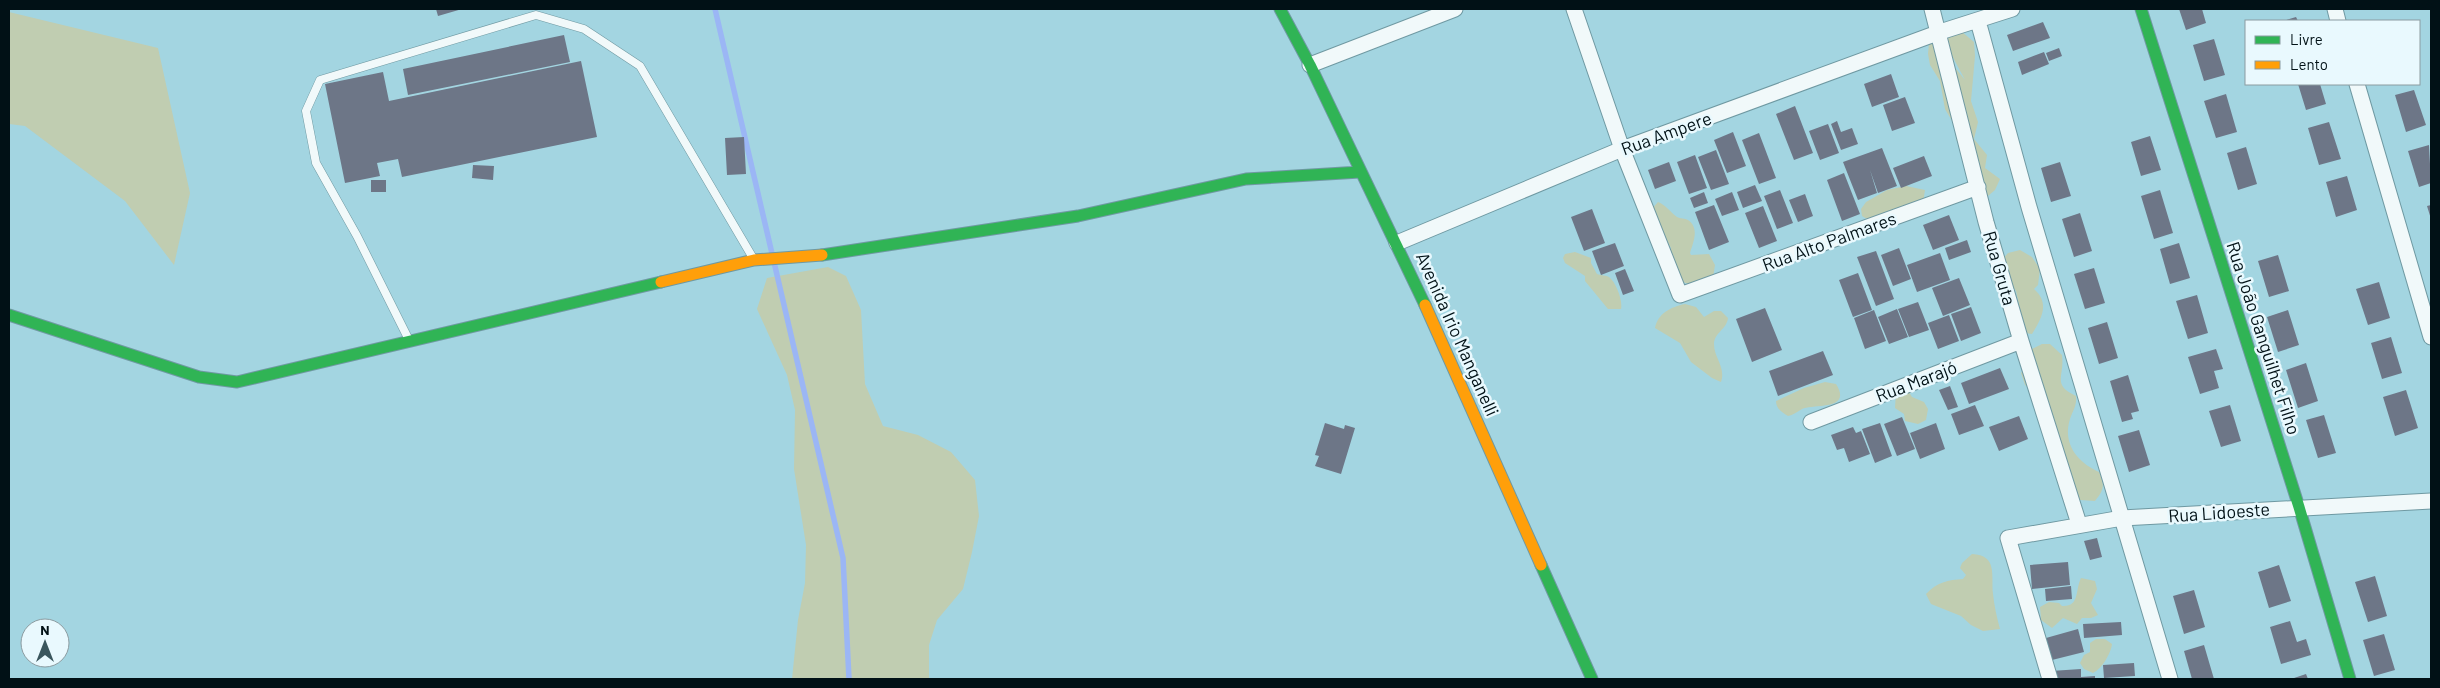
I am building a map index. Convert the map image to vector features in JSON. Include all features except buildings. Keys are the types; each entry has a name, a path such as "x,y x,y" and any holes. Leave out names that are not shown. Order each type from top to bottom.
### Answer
{"street":[{"name":"Avenida Irio Manganelli","path":"1280,9 1310,65 1360,172 1397,243 1554,589 1592,679"},
{"path":"1310,65 1454,9"},
{"path":"1574,9 1622,149"},
{"name":"Rua Gruta","path":"1932,9 1940,32 1978,187 2021,341 2079,524"},
{"name":"Rua Ampere","path":"1397,243 1622,149 1940,32 2012,9"},
{"name":"Rua João Ganguilhet Filho","path":"2140,9 2299,507 2350,679"},
{"path":"1978,21 2032,216 2170,679"},
{"path":"2357,85 2431,337"},
{"name":"Rua Alto Palmares","path":"1622,149 1680,296 1978,187"},
{"path":"9,315 198,377 237,382 754,260 812,257 1078,216 1246,179 1360,172"},
{"name":"Rua Marajó","path":"1811,422 2021,341"},
{"name":"Rua Lidoeste","path":"2050,679 2008,538 2079,524 2122,518 2431,501"}],"lane":[{"path":"409,340 357,236 316,164 306,111 320,80 536,15 584,29 640,66 754,260"}],"green space":[{"path":"9,12 158,48 190,193 174,265 125,201 25,126 9,124"},
{"path":"1961,31 1974,42 1975,56 1971,101 1978,122 1974,139 1987,155 1985,168 2000,179 1995,190 1988,196 1980,189 1956,139 1955,126 1945,109 1940,81 1930,65 1928,54 1929,43 1934,41 1965,80 1941,35"},
{"path":"1906,186 1925,190 1923,203 1908,210 1893,210 1870,221 1862,216 1861,209 1866,202 1887,190"},
{"path":"1658,202 1677,217 1687,219 1692,223 1695,236 1690,253 1691,255 1709,254 1715,265 1713,278 1691,285 1683,282 1671,268 1671,248 1650,211"},
{"path":"2020,250 2032,257 2040,269 2038,285 2034,289 2042,300 2043,311 2032,334 2025,333 2016,291 2012,286 2002,260 2008,253"},
{"path":"1575,252 1591,258 1591,263 1597,274 1608,276 1612,279 1620,297 1621,309 1608,309 1585,281 1585,276 1565,263 1563,258 1565,254"},
{"path":"828,267 846,276 861,310 865,384 883,426 918,435 951,452 975,480 979,516 972,552 963,589 937,620 929,645 929,679 792,679 798,620 805,583 806,545 794,469 795,410 787,375 757,309 767,278"},
{"path":"1685,304 1696,307 1704,317 1714,311 1721,311 1728,318 1716,337 1714,344 1722,372 1721,382 1712,378 1691,362 1680,343 1655,328 1662,315 1675,307"},
{"path":"2042,344 2050,344 2062,355 2061,384 2068,392 2076,396 2068,428 2068,437 2078,458 2099,472 2103,487 2095,501 2080,500 2067,494 2034,392 2025,385 2021,373 2025,367 2030,350"},
{"path":"1825,382 1836,384 1840,393 1839,399 1836,402 1830,405 1802,409 1788,416 1777,406 1776,401 1804,388"},
{"path":"1896,392 1909,392 1912,397 1924,402 1928,409 1926,420 1918,424 1905,421 1904,414 1895,408"},
{"path":"1972,554 1980,555 1990,562 1994,603 2000,629 1983,631 1971,625 1961,616 1931,604 1926,594 1943,582 1963,579 1966,575 1960,568 1962,563"},
{"path":"2081,578 2095,581 2097,589 2091,603 2098,615 2091,618 2082,618 2077,624 2063,618 2052,628 2041,620 2040,607 2049,602 2059,603 2062,606 2072,604"},
{"path":"2096,639 2105,639 2112,644 2106,660 2093,673 2084,669 2080,663 2084,655 2090,652 2090,643"}],"waterway":[{"path":"715,9 843,558 849,679"}],"traffic: fast":[{"path":"1280,9 1310,65 1425,305"},
{"path":"2141,9 2299,507 2350,679"},
{"path":"822,255 1078,216 1246,179 1360,172"},
{"path":"9,315 199,377 237,382 661,282"},
{"path":"1541,565 1592,679"}],"traffic: slow":[{"path":"661,282 754,260 822,255"},
{"path":"1425,305 1541,565"}]}
